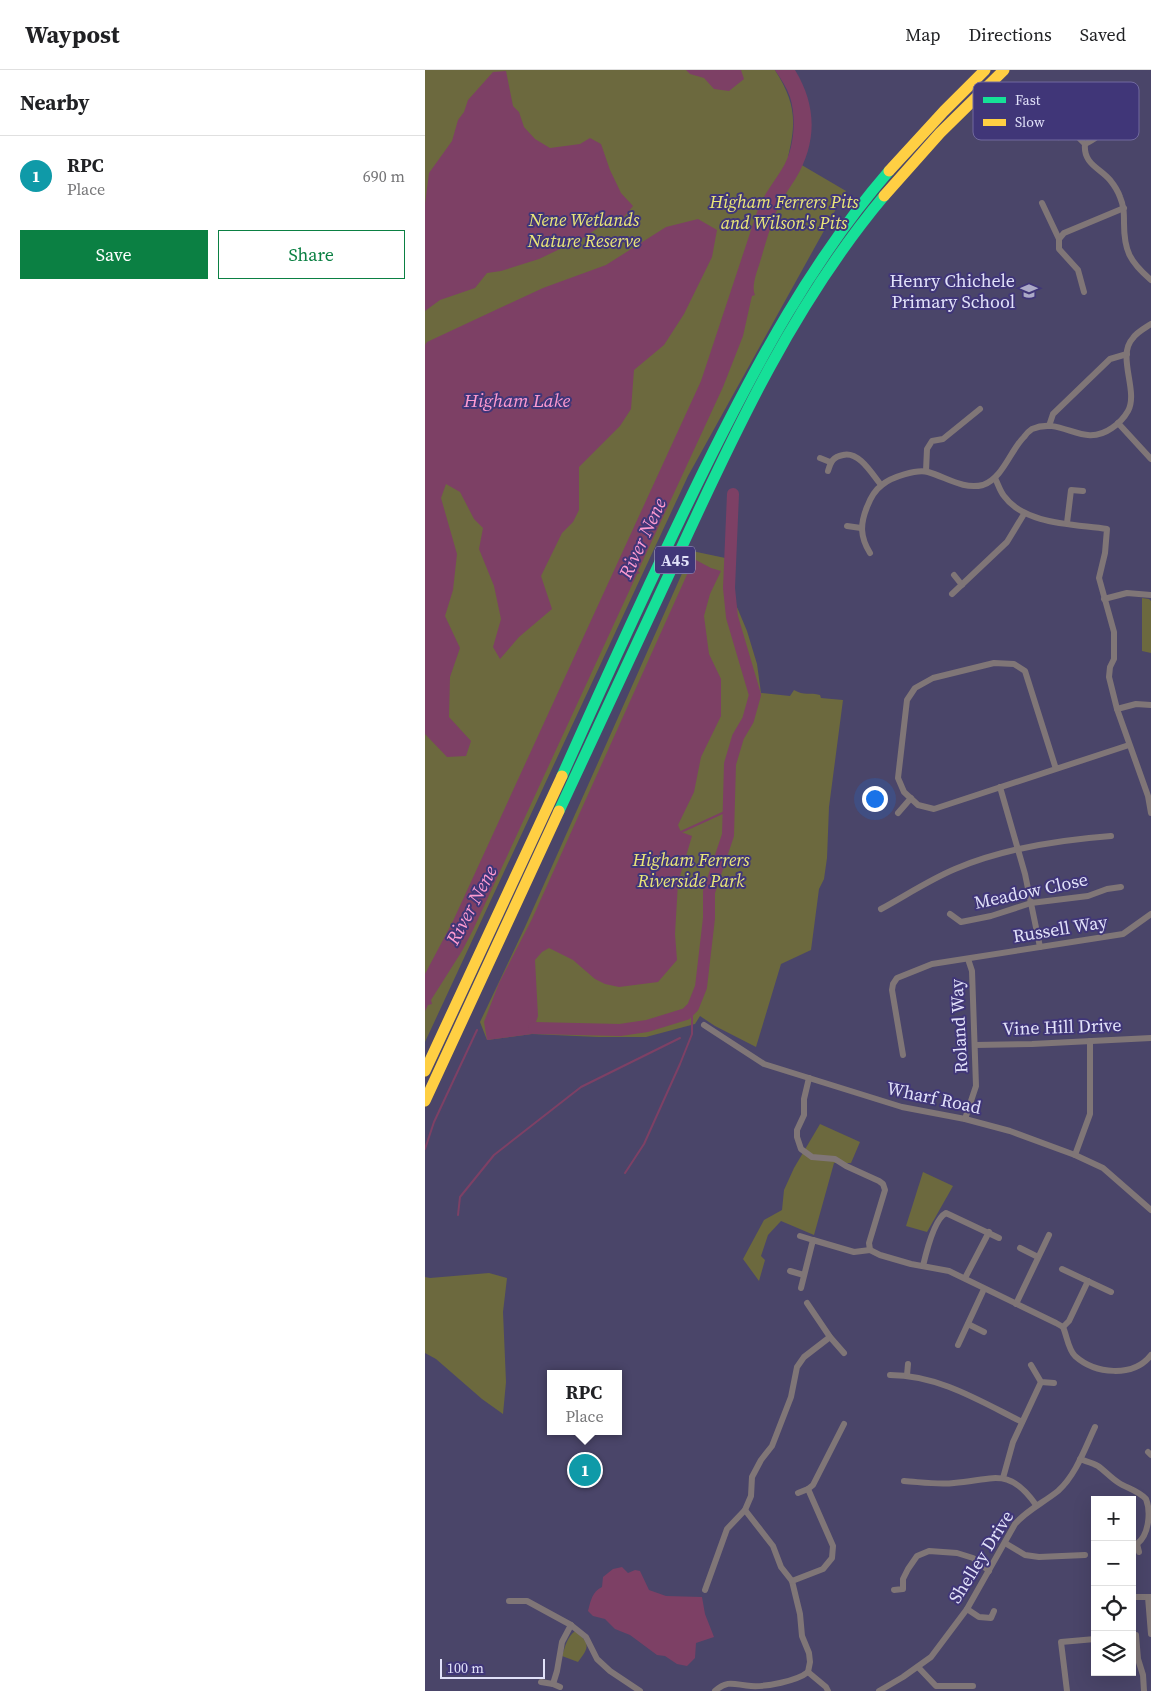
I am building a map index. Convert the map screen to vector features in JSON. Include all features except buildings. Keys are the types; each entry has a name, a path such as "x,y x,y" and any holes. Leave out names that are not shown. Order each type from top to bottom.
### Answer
{"highway":[{"name":"A45","path":"425,1071 665,551 729,417 766,350 831,244 866,199 909,147 985,70"},
{"name":"A45","path":"992,82 1004,70"},
{"name":"A45","path":"425,1101 715,475 780,348 833,264 875,208 918,155 973,101"}],"street":[{"path":"1081,140 1085,144 1084,152 1093,166 1109,179 1120,196 1124,208 1125,245 1130,259 1151,280"},
{"path":"1085,144 1093,140"},
{"path":"1042,203 1059,239 1059,249 1078,270 1084,292"},
{"path":"1059,239 1064,233 1124,208"},
{"path":"870,553 863,542 861,528 869,501 881,485 892,478 926,471 954,483 968,486 983,485 995,478 1018,443 1031,430 1049,426 1065,428 1075,433 1091,436 1107,432 1128,411 1131,397 1126,364 1132,338 1151,324"},
{"path":"1049,426 1053,414 1110,359 1127,354"},
{"path":"926,471 927,449 932,441 943,439 980,409"},
{"path":"1118,423 1151,459"},
{"path":"828,470 830,462 835,456 846,454 859,458 881,485"},
{"path":"820,458 830,462"},
{"path":"995,478 1004,496 1024,514 1045,520 1107,529 1105,553 1099,578 1114,632 1114,659 1110,667 1109,677 1129,745 1149,796 1151,813"},
{"path":"1067,523 1071,490 1083,491"},
{"path":"951,594 1007,542 1024,514"},
{"path":"847,526 861,528"},
{"path":"953,575 962,585"},
{"path":"1104,598 1127,593 1151,595"},
{"path":"1056,769 1025,672 1014,664 994,664 933,678 915,688 907,700 898,778 904,792 918,805 934,809 1056,769 1129,745"},
{"path":"1117,709 1136,704 1151,705"},
{"path":"1001,787 1018,848 1040,947"},
{"path":"898,813 911,798"},
{"path":"881,909 954,869 1018,848 1076,838 1111,836"},
{"name":"Meadow Close","path":"949,914 961,922 991,916 1031,904 1088,896 1107,889 1121,887"},
{"name":"Russell Way","path":"903,1055 892,990 897,978 932,964 1123,934 1151,914"},
{"name":"Roland Way","path":"965,1119 977,1086 972,971 968,959"},
{"name":"Wharf Road","path":"704,1025 764,1064 902,1108 965,1119 1009,1131 1075,1155 1110,1173 1151,1210"},
{"name":"Vine Hill Drive","path":"975,1045 1151,1038"},
{"path":"1075,1155 1090,1114 1090,1041"},
{"path":"809,1078 804,1099 804,1115 797,1130 801,1150 812,1157 835,1159 884,1186 885,1190 869,1243 870,1250"},
{"path":"923,1266 931,1238 942,1214 949,1214 999,1238"},
{"path":"965,1278 989,1232"},
{"path":"1017,1304 1049,1235"},
{"path":"800,1236 855,1252 870,1250 888,1258 949,1271 965,1278 1063,1327 1074,1355 1102,1369 1117,1371 1140,1366 1151,1357"},
{"path":"801,1288 813,1240"},
{"path":"1020,1248 1038,1257"},
{"path":"1062,1269 1111,1292"},
{"path":"790,1272 804,1275"},
{"path":"1063,1327 1069,1321 1088,1281"},
{"path":"958,1345 984,1289"},
{"path":"807,1304 844,1353"},
{"path":"968,1324 983,1332"},
{"path":"705,1590 727,1529 745,1510 751,1496 752,1477 761,1460 772,1446 791,1397 797,1367 804,1357 830,1336"},
{"path":"907,1375 908,1364"},
{"path":"1031,1365 1041,1382"},
{"path":"1117,1371 1117,1380"},
{"path":"890,1375 907,1375 930,1380 959,1391 1022,1422"},
{"path":"1041,1382 1054,1383"},
{"path":"1003,1478 1013,1442 1041,1382"},
{"path":"798,1493 813,1485 844,1424"},
{"name":"Shelley Drive","path":"879,1691 931,1658 967,1609 1015,1524 1023,1515 1063,1485 1080,1459 1095,1427"},
{"path":"1080,1459 1096,1465 1118,1483 1139,1493 1146,1499 1150,1509 1150,1524 1144,1538 1137,1544 1139,1552"},
{"path":"904,1481 954,1483 991,1477 1003,1478 1015,1482 1024,1489 1036,1505"},
{"path":"792,1582 823,1569 832,1558 833,1546 831,1540 808,1489"},
{"path":"715,1691 723,1684 736,1683 752,1686 802,1677 808,1672 810,1662 809,1653 802,1636 800,1614 792,1582 781,1567 773,1546 745,1510"},
{"path":"1005,1543 1025,1555 1039,1557 1085,1555"},
{"path":"894,1590 903,1589 903,1579 908,1569 917,1556 929,1551 957,1553 973,1558 989,1571"},
{"path":"1136,1597 1149,1597 1151,1634 1136,1635"},
{"path":"509,1601 527,1601 571,1625 586,1637 597,1659 640,1691"},
{"path":"967,1609 979,1617 991,1618 994,1610"},
{"path":"553,1684 562,1642 571,1625"},
{"path":"1067,1691 1061,1642 1091,1639"},
{"path":"1136,1648 1143,1675 1144,1691"},
{"path":"918,1667 936,1686 973,1686"},
{"path":"808,1672 827,1691"},
{"path":"541,1682 560,1687"}],"green space":[{"name":"Nene Wetlands Nature Reserve","path":"425,70 775,70 787,92 792,112 793,132 788,157 846,191 688,476 425,1042"},
{"name":"Higham Ferrers Riverside Park","path":"692,551 730,559 729,588 747,631 757,664 761,693 790,696 794,690 801,693 820,695 821,698 843,700 829,807 827,858 824,879 819,889 811,950 781,964 756,1047 700,1016 695,1024 646,1037 532,1034 487,1040 480,1022 525,927"},
{"path":"1142,598 1151,601 1151,653 1142,651"},
{"path":"820,1124 860,1142 851,1163 834,1163 814,1235 781,1221 768,1235 761,1256 765,1260 759,1281 743,1259 764,1220 782,1210 784,1190 794,1168"},
{"path":"923,1172 953,1186 927,1232 906,1226"},
{"path":"489,1273 507,1278 503,1312 506,1382 503,1414 482,1399 436,1359 425,1353 425,1277"},
{"path":"575,1631 587,1645 585,1653 578,1662 562,1656 568,1639"}],"water":[{"path":"686,70 741,70 744,79 729,91 714,89 704,78 690,74"},
{"name":"River Nene","path":"775,70 795,70 811,110 811,138 803,164 781,201 772,223 755,279 755,295 752,296 743,336 723,387 638,571 640,573 637,574 473,930 431,1000 432,1004 428,1005 425,1011 425,974 453,921 701,381 758,209 782,169 789,153 794,124 792,106 787,90"},
{"path":"506,71 513,106 519,112 524,127 535,139 550,148 580,144 590,138 601,144 621,193 633,206 618,224 599,227 585,237 539,259 501,271 487,273 475,288 440,300 425,311 425,204 429,173 452,141 458,120 464,112 468,100 493,72"},
{"name":"Higham Lake","path":"698,219 717,230 712,257 684,314 664,345 634,370 631,409 620,426 579,467 579,510 573,522 562,533 541,576 552,609 519,637 500,659 493,647 501,619 494,586 479,549 483,528 474,519 460,492 446,484 441,498 457,554 453,590 445,616 460,648 450,677 449,717 471,741 466,756 447,757 425,734 425,345 427,342 543,288 606,265 666,227"},
{"path":"694,559 721,571 710,594 704,616 709,654 721,679 721,716 701,757 694,792 678,825 681,832 692,836 678,883 675,934 677,960 658,982 619,987 605,984 595,979 573,960 549,948 542,952 535,960 538,1016 532,1034 487,1040 484,1022 499,983 532,919"},
{"path":"622,1567 628,1573 635,1570 640,1571 649,1590 666,1596 702,1597 705,1614 714,1637 696,1643 695,1658 687,1666 677,1664 665,1656 657,1655 630,1635 615,1629 605,1619 593,1616 588,1611 594,1594 602,1587 603,1577 613,1569"}],"waterway":[{"path":"534,1028 620,1030 647,1026 686,1014 693,1007 701,987 709,918 709,892 728,835 730,764 738,737 748,720 755,695 732,617 729,588 733,494"},
{"path":"681,832 729,810"},
{"path":"625,1173 644,1144 680,1064 692,1034 692,1009"},
{"path":"425,1149 434,1122 477,1030"},
{"path":"458,1215 460,1197 494,1155 581,1087 680,1038"}],"traffic: fast":[{"path":"562,776 668,545 705,468 766,351 835,240 889,171"},
{"path":"559,811 723,460 769,368 822,279 884,196"}],"traffic: slow":[{"path":"889,171 985,70"},
{"path":"992,82 1004,70"},
{"path":"884,196 940,133 973,101"},
{"path":"425,1071 562,776"},
{"path":"425,1101 559,811"}],"place":[{"name":"Henry Chichele Primary School","path":"1029,291"},
{"name":"RPC","path":"585,1470"}],"park label":[{"name":"Higham Ferrers Pits and Wilson's Pits","path":"784,212"}]}
